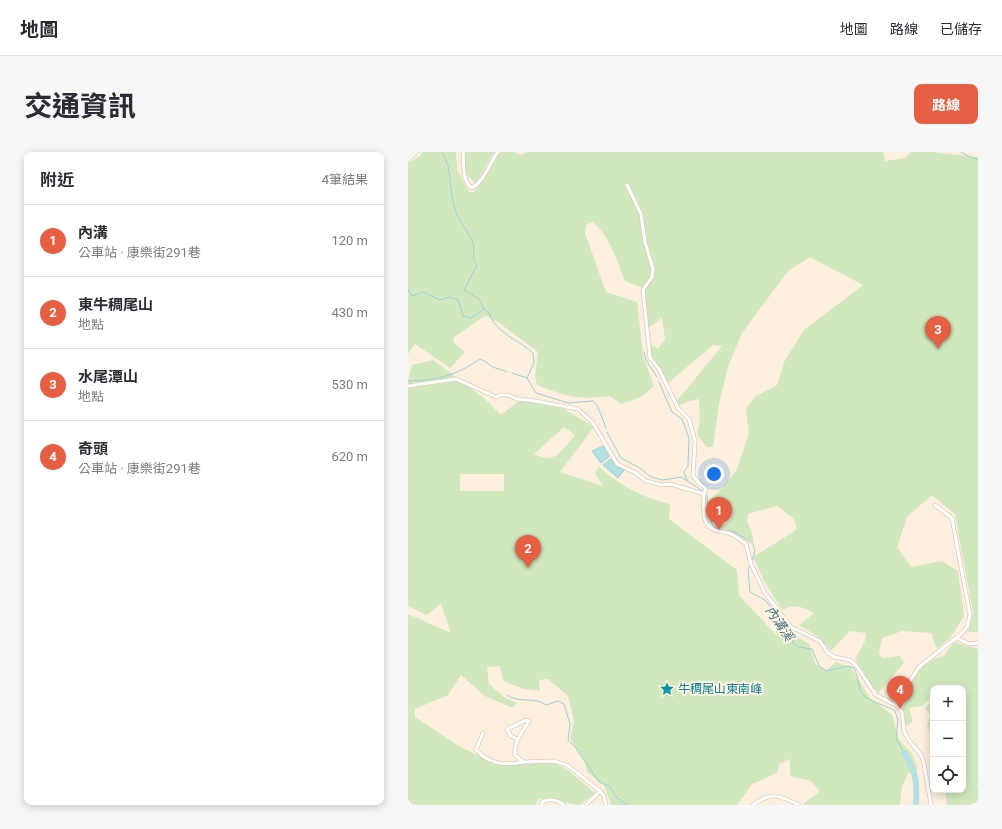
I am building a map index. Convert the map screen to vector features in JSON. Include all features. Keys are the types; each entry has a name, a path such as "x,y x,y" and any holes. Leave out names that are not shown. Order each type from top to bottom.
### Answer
{"street":[{"path":"408,160 416,152"},
{"path":"463,152 465,178 468,185 472,188 479,184 490,161 498,152"},
{"path":"627,185 640,214 645,242 653,269 652,277 643,290 650,358 659,369 678,408 689,419 695,441 693,476 698,483 706,488 704,494 704,517 708,526 714,530 733,536 746,544 751,564 759,581 769,599 791,627 820,641 827,652 834,657 850,660 856,665 876,696 897,706 902,712 904,731 908,740 921,755 928,776 931,805"},
{"path":"408,386 456,379 496,397 501,394 508,395 517,399 578,409 593,424 617,464 636,473 646,481 664,485 670,484 704,494"},
{"path":"897,706 906,686 919,667 957,638 967,627 970,615 952,518 936,505"},
{"path":"957,638 969,644 978,643"},
{"path":"517,739 511,736 507,729 526,720 529,721 524,731 517,739 515,745 515,755 523,762"},
{"path":"483,733 476,750 482,756 496,762 515,764 523,762 553,761 567,765 600,791 604,796 606,805"},
{"path":"586,805 600,791"},
{"path":"753,805 766,796 772,795 799,805"},
{"path":"542,805 544,800 553,800 564,805"}],"green space":[{"path":"422,152 456,152 457,169 469,192 474,192 499,152 515,152 521,155 528,152 883,152 885,161 905,158 911,152 932,152 978,157 978,632 968,632 973,613 955,514 932,495 907,517 897,547 911,567 942,561 958,571 964,616 951,637 937,649 931,633 902,631 882,638 879,652 882,658 900,656 904,663 878,693 864,675 855,659 865,641 866,633 850,631 831,651 817,636 799,625 814,613 795,606 782,610 764,581 753,557 793,532 797,528 793,518 777,506 748,514 747,521 752,532 754,543 720,527 729,522 733,514 718,501 710,507 712,520 709,518 706,502 717,494 736,471 749,434 746,408 756,396 777,385 785,360 804,330 863,285 810,257 788,271 742,333 728,367 719,404 713,447 707,447 697,435 700,420 699,399 689,401 679,406 676,402 722,346 713,345 667,384 650,354 649,343 658,349 665,339 662,318 648,328 645,289 625,281 616,257 608,242 593,222 586,225 585,233 606,292 637,302 643,356 654,386 641,397 621,404 610,396 589,398 565,395 537,385 535,376 538,352 498,322 485,316 454,337 453,342 465,352 450,368 415,344 408,354 408,163 420,156"},
{"path":"462,152 494,152 476,184 466,174"},
{"path":"433,360 484,398 501,415 521,399 556,404 594,427 560,472 603,486 595,473 599,467 615,480 642,495 670,504 669,519 737,570 739,595 778,637 771,615 775,612 796,636 809,644 816,665 826,671 836,662 851,668 870,698 892,715 899,740 912,754 918,769 908,774 902,786 900,805 805,805 803,804 820,791 811,781 790,776 790,759 780,763 777,773 752,784 737,805 611,805 604,785 587,772 585,761 570,739 574,721 568,696 548,679 539,680 540,691 523,689 503,681 500,666 487,667 489,684 505,698 517,703 513,708 485,696 461,675 448,695 415,709 415,717 457,745 495,764 554,763 568,770 595,793 579,805 555,800 538,799 535,805 408,805 408,614 451,633 441,604 427,615 408,606 408,381 412,365","holes":["564,427 575,435 558,455 548,458 534,454","460,474 504,474 504,491 460,491"]},
{"path":"954,642 978,649 978,783 976,786 978,785 978,802 968,805 947,805 945,793 966,793 966,685 930,685 930,700 922,706 909,708 913,721 906,726 903,710 908,687 927,661 944,656"},
{"path":"930,704 930,715 925,708"},
{"path":"930,715 930,730 927,728"}],"water":[{"path":"603,446 609,457 601,463 592,451"},
{"path":"611,459 614,464 624,470 618,478 603,465"}],"waterway":[{"path":"442,152 447,162 454,207 471,239 474,251 473,259 477,265 464,290 480,300 483,308"},
{"path":"961,152 972,158 978,159"},
{"name":"內溝溪","path":"408,289 412,296 423,292 440,300 449,297 458,300 463,316 471,318 484,309 499,329 533,353 534,363 527,378 536,393 568,403 593,401 598,407 606,428"},
{"path":"644,352 646,360 657,377"},
{"path":"408,381 428,380 446,376 471,365 480,359 493,367 507,372"},
{"path":"512,373 527,378"},
{"path":"659,382 672,412 682,419 689,438 688,466 684,472 687,480"},
{"name":"內溝溪","path":"607,432 621,458 640,468 651,477 663,480 681,477 703,491"},
{"name":"內溝溪","path":"707,495 708,514 713,526 719,529 735,532 753,544 755,551 752,560"},
{"name":"內溝溪","path":"750,565 748,569 750,592 765,600 773,610 778,620 788,629 793,643 799,647 812,649 819,666 827,671 847,666 854,668 862,694 870,700 895,711 898,720 896,738 904,753"},
{"path":"507,695 512,698 542,702 546,705 558,701 564,704 570,724 568,740 575,747 599,782 609,786 617,798 628,805"},
{"name":"內溝溪","path":"904,753 914,772 916,805"}],"place":[{"name":"水尾潭山","path":"938,349"},
{"name":"內溝","path":"719,530"},
{"name":"東牛稠尾山","path":"528,568"},
{"name":"牛稠尾山東南峰","path":"667,689"},
{"name":"奇頭","path":"900,709"}]}
